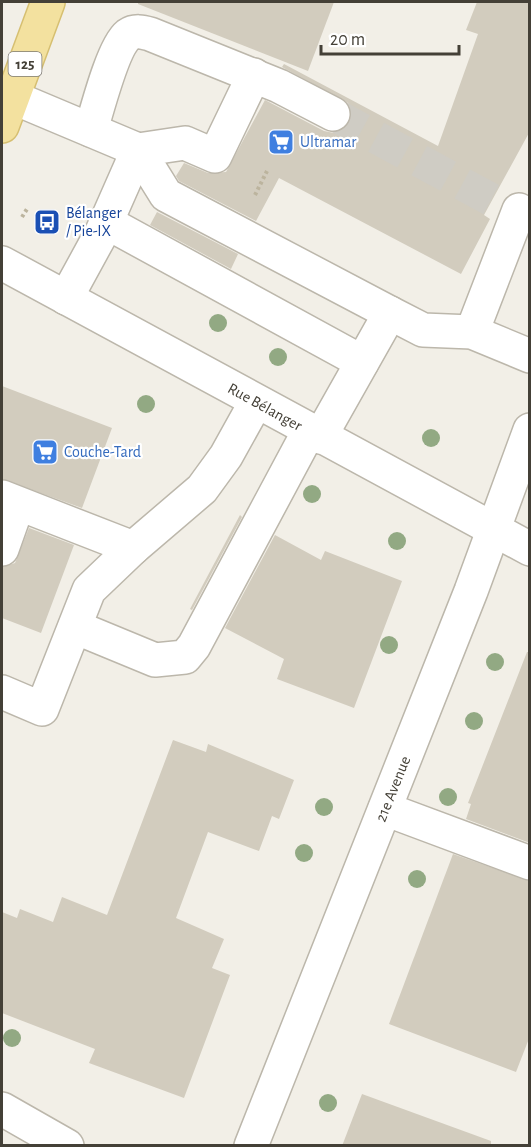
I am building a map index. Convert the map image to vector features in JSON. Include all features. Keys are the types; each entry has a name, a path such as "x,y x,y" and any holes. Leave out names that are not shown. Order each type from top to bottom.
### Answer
{"main road":[{"name":"125","path":"7,112 48,2"}],"street":[{"path":"91,130 119,48 129,34 136,32 150,34 254,75 333,114"},
{"path":"7,112 91,130 138,150 185,143 215,156 254,75"},
{"path":"66,298 106,222 138,150"},
{"path":"138,150 166,195 423,330 472,332 530,357"},
{"path":"472,332 514,208"},
{"path":"106,222 362,362"},
{"name":"Rue Bélanger","path":"2,263 530,549"},
{"path":"75,627 155,660 184,657 194,646 314,434 362,362 390,313"},
{"path":"2,692 42,709 89,590 133,548 202,489 226,456 256,402"},
{"name":"21e Avenue","path":"252,1146 385,809 530,430"},
{"path":"2,549 10,501 133,548"},
{"path":"385,809 530,863"},
{"path":"2,1109 68,1146"}],"path":[{"path":"22,217 27,209"}],"building":[{"path":"138,2 334,2 308,71 138,4"},
{"path":"477,2 530,2 530,131 484,215 490,219 461,274 279,178 256,221 179,181 176,176 184,163 208,173 226,172 265,100 324,131 334,133 344,129 350,122 352,114 348,103 282,67 284,64 438,146 478,34 466,30"},
{"path":"157,212 238,254 231,269 150,225"},
{"path":"2,386 112,428 82,508 2,479"},
{"path":"240,515 242,517 192,610 190,609"},
{"path":"29,528 74,545 41,633 2,618 2,567 15,563"},
{"path":"275,535 321,560 325,551 402,581 354,708 277,679 284,659 225,628"},
{"path":"527,652 530,652 530,843 466,819 471,804 468,803"},
{"path":"173,740 206,752 208,744 294,780 279,819 272,816 259,851 208,832 176,918 224,939 212,968 230,975 184,1098 89,1063 95,1049 2,1013 2,912 17,918 20,909 53,922 62,897 107,915"},
{"path":"453,854 530,881 530,1036 516,1072 389,1024"},
{"path":"362,1094 491,1141 491,1146 342,1146"}],"tunnel":[{"path":"333,114 492,200"}],"place":[{"name":"Ultramar","path":"281,142"},
{"name":"Bélanger / Pie-IX","path":"47,222"},
{"name":"Couche-Tard","path":"45,452"}]}
